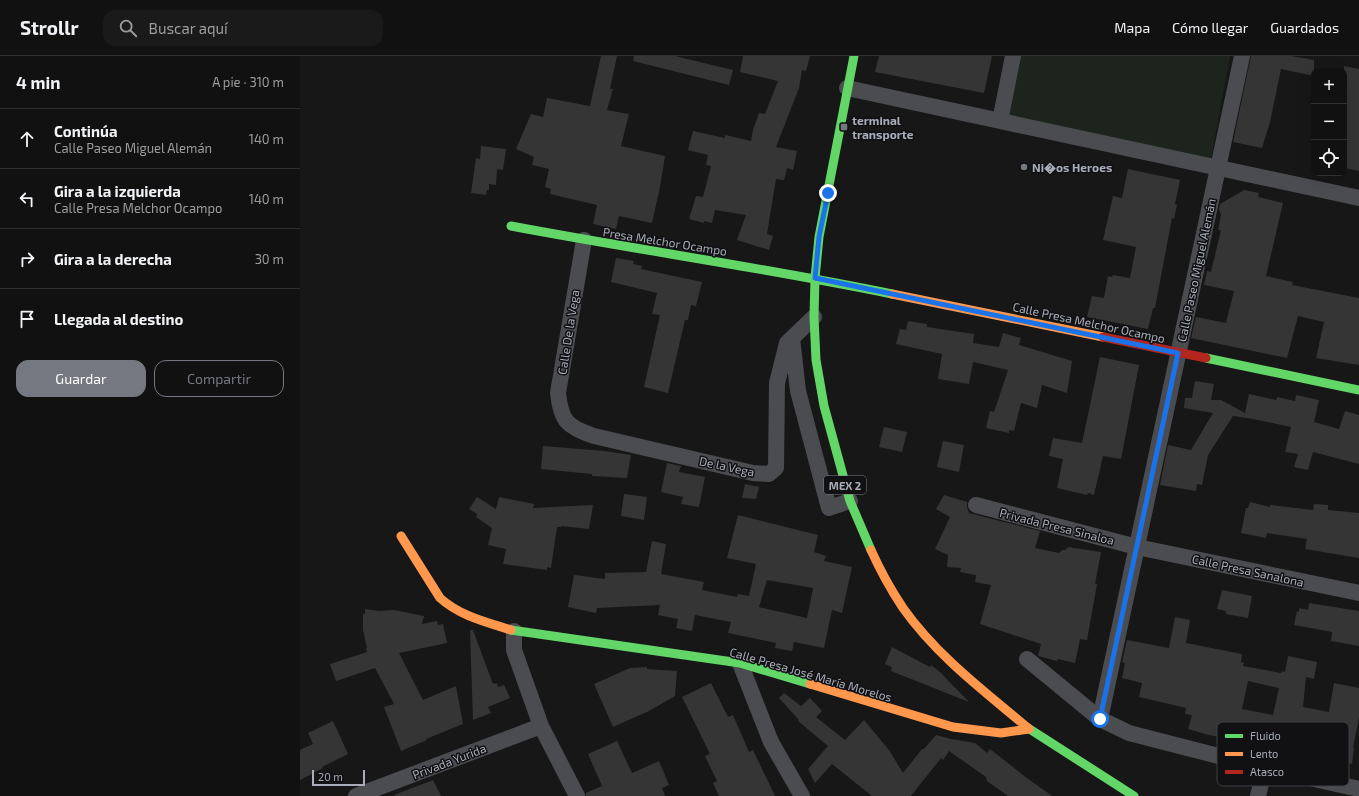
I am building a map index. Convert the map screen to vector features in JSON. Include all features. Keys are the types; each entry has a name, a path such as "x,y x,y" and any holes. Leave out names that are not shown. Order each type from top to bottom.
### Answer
{"street":[{"name":"MEX 2","path":"854,56 819,237 815,278 814,317 816,360 824,406 850,501 871,551 887,581 903,608 928,639 958,669 1029,729 1134,796"},
{"path":"1000,121 1013,56"},
{"name":"Calle Paseo Miguel Alemán","path":"1100,719 1242,56"},
{"path":"847,88 1359,198"},
{"name":"Presa Melchor Ocampo","path":"511,226 584,240 815,278"},
{"name":"Calle De la Vega","path":"567,422 560,409 558,393 584,240"},
{"name":"Calle Presa Melchor Ocampo","path":"815,278 1359,390"},
{"name":"De la Vega","path":"567,422 577,431 594,436 753,473 769,474 776,468 777,383 787,343 814,317"},
{"path":"792,338 798,391 829,508 850,501"},
{"name":"Privada Presa Sinaloa","path":"976,505 1137,547"},
{"name":"Calle Presa José María Morelos","path":"401,536 440,598 448,606 464,614 514,630 740,663 953,727 979,731 1001,732 1029,729"},
{"name":"Calle Presa Sanalona","path":"1137,547 1359,593"},
{"path":"514,630 514,650 541,726 577,796"},
{"path":"1027,659 1100,719 1129,733 1217,756"},
{"path":"740,663 771,742 802,796"},
{"name":"Privada Yurida","path":"356,796 541,726"},
{"path":"1258,796 1260,786"},
{"path":"1346,786 1359,789"}],"shaded area":[{"path":"1020,56 1230,56 1211,159 1008,116"}],"building":[{"path":"601,56 617,56 610,89 613,89 607,110 629,114 621,146 665,156 652,223 619,216 616,229 593,224 597,205 550,194 551,189 545,187 549,169 532,165 534,157 516,149 531,114 543,117 547,98 590,106"},
{"path":"634,56 675,56 733,70 729,85 633,61"},
{"path":"743,56 810,56 806,71 802,70 799,88 776,147 797,151 793,170 787,168 784,180 776,179 767,234 773,236 769,250 737,240 746,215 715,210 712,223 704,221 704,223 689,219 696,196 703,197 711,166 706,165 708,155 688,150 693,131 725,138 725,135 751,141 759,113 765,114 778,81 740,72"},
{"path":"879,56 992,56 984,93 875,72"},
{"path":"1251,56 1291,56 1314,60 1314,68 1311,68 1311,75 1281,69 1270,122 1262,148 1233,142"},
{"path":"1344,66 1359,69 1359,171 1347,169 1347,68 1344,68"},
{"path":"481,146 506,149 503,170 497,169 496,185 489,184 489,190 487,190 486,195 471,193 476,158 480,159"},
{"path":"1128,169 1180,180 1175,204 1177,205 1174,219 1172,218 1155,308 1153,308 1148,329 1087,317 1092,296 1104,298 1108,276 1112,277 1113,275 1130,278 1136,247 1103,240 1113,196 1122,198"},
{"path":"1244,190 1259,193 1258,197 1283,203 1266,276 1293,282 1292,285 1359,298 1359,365 1316,358 1324,322 1298,316 1287,358 1191,338 1196,317 1226,323 1234,291 1204,285 1207,271 1211,272 1221,230 1218,230 1221,215 1219,209 1220,204"},
{"path":"616,258 634,261 633,264 642,266 641,269 702,282 696,306 691,305 688,320 685,320 668,393 644,387 660,315 652,314 657,293 611,282"},
{"path":"908,321 927,324 927,327 974,334 973,343 999,347 1003,333 1021,338 1019,345 1072,361 1067,393 1042,385 1037,408 1021,403 1014,431 1009,430 1009,433 986,428 990,411 994,412 1008,370 973,362 969,384 938,379 942,354 896,344 900,329 906,330"},
{"path":"1100,357 1139,365 1121,459 1103,456 1094,495 1088,493 1087,495 1057,488 1063,459 1049,456 1053,438 1082,443"},
{"path":"1195,381 1214,384 1211,400 1221,400 1245,413 1249,394 1276,400 1277,397 1295,401 1296,395 1319,400 1314,422 1339,429 1345,411 1359,415 1359,464 1313,452 1308,470 1294,467 1298,454 1285,452 1291,427 1233,416 1208,455 1202,485 1197,484 1196,491 1160,485 1168,445 1191,450 1213,413 1184,408 1185,398 1192,398"},
{"path":"884,427 907,432 902,452 879,447"},
{"path":"943,441 964,445 959,472 937,467"},
{"path":"543,446 604,451 631,455 627,478 592,476 592,474 541,469"},
{"path":"667,463 681,466 679,472 705,477 699,507 681,504 683,497 661,492"},
{"path":"745,484 759,487 756,499 742,498"},
{"path":"624,494 647,497 644,520 621,516"},
{"path":"944,495 967,502 969,513 1040,531 1035,548 1059,553 1068,547 1101,552 1087,640 1080,639 1075,663 1058,659 1057,661 1038,656 1041,644 980,624 991,585 975,582 976,575 960,572 961,568 947,567 948,555 935,549 950,517 936,509"},
{"path":"477,497 496,509 499,497 534,504 533,508 593,505 589,529 561,526 557,527 551,568 547,567 547,570 503,564 506,549 488,545 492,528 476,517 477,514 469,509"},
{"path":"1250,502 1270,507 1270,505 1313,510 1314,504 1328,505 1328,510 1359,513 1359,558 1305,549 1307,539 1267,533 1266,538 1241,533 1246,508 1248,508"},
{"path":"738,515 818,535 814,552 826,556 824,561 852,567 842,613 832,610 824,648 794,642 792,651 775,648 776,643 728,633 731,622 695,615 692,631 676,628 678,619 658,615 660,605 597,608 596,613 568,607 574,575 605,579 605,573 646,572 652,541 666,544 661,574 704,582 702,590 737,597 738,594 749,596 756,564 727,558","holes":["767,580 813,588 807,618 759,607"]},
{"path":"1222,590 1252,596 1248,618 1226,614 1226,611 1217,609"},
{"path":"1309,603 1359,611 1359,646 1331,641 1332,632 1294,625 1299,608 1308,610"},
{"path":"365,609 379,611 394,610 424,616 422,624 437,621 438,625 443,624 447,643 399,653 423,700 456,686 463,724 401,751 384,707 394,704 375,668 336,681 330,664 367,652 363,630 363,614 365,614"},
{"path":"1175,617 1190,620 1186,643 1242,654 1241,662 1244,663 1243,666 1281,673 1282,671 1285,672 1288,656 1317,662 1314,679 1306,677 1303,707 1329,712 1334,683 1359,688 1359,718 1353,748 1352,764 1349,763 1349,722 1217,722 1217,737 1188,729 1192,715 1185,714 1186,708 1139,697 1142,683 1122,678 1125,663 1122,662 1127,640 1169,648","holes":["1248,681 1279,688 1273,715 1242,709"]},
{"path":"470,630 473,630 493,684 497,683 498,687 504,685 510,698 488,707 491,713 473,720"},
{"path":"892,647 930,667 931,665 940,672 969,702 891,671 892,667 885,664"},
{"path":"647,667 647,669 677,671 675,696 649,711 613,727 594,684 630,668"},
{"path":"711,683 728,717 733,715 749,752 753,750 775,796 719,796 713,783 717,781 705,756 710,754 682,697"},
{"path":"784,693 801,706 810,698 822,711 816,717 845,740 864,720 889,750 903,773 922,749 924,749 936,735 975,743 987,753 990,749 1052,796 1008,796 987,781 986,777 949,751 943,760 941,758 911,796 872,796 832,764 815,783 808,769 828,746 798,721 799,720 779,698"},
{"path":"333,721 348,754 300,780 300,750 313,744 308,733"},
{"path":"617,741 632,773 659,761 669,785 662,788 665,796 586,796 586,793 602,786 588,754"},
{"path":"433,780 441,796 394,795"}],"traffic: fast":[{"path":"854,56 819,237 815,278 814,317 816,360 824,406 850,501 871,550"},
{"path":"511,226 892,294"},
{"path":"1206,358 1359,390"},
{"path":"511,630 740,663 810,684"},
{"path":"1028,728 1134,796"}],"traffic: slow":[{"path":"892,294 1103,337"},
{"path":"401,536 440,598 465,614 511,630"},
{"path":"871,550 886,580 903,608 916,625 962,672 1028,728"},
{"path":"810,684 953,727 1001,733 1029,729"}],"traffic: jam":[{"path":"1103,337 1206,358"}],"place":[{"name":"terminal transporte","path":"844,127"},
{"name":"Ni�os Heroes","path":"1024,167"}],"route":[{"path":"828,193 819,237 815,278 1178,353 1100,719"}]}
